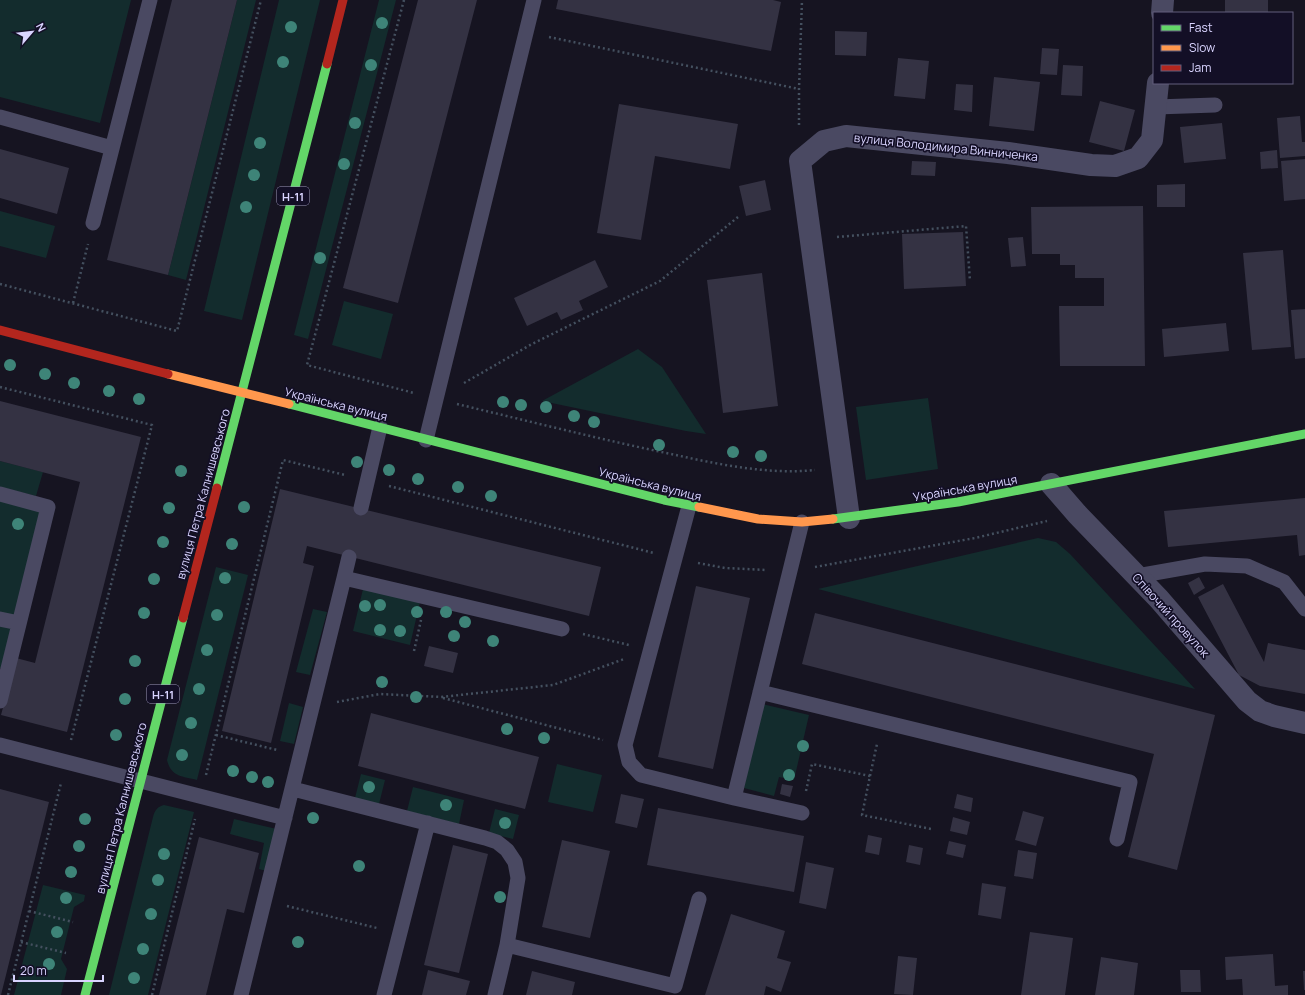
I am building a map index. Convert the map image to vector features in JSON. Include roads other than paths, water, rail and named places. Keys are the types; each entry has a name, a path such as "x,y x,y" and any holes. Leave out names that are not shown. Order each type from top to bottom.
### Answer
{"main road":[{"name":"вулиця Петра Калнишевського","path":"85,995 254,351 343,0"},
{"name":"Українська вулиця","path":"0,330 689,506 758,519 802,522 849,518 958,502 1305,434"}],"street":[{"path":"1162,12 1163,0"},
{"name":"вулиця Володимира Винниченка","path":"849,518 800,161 824,141 846,136 1008,153 1091,165 1115,166 1138,158 1152,140 1158,84"},
{"name":"Співочий провулок","path":"1051,484 1077,514 1159,599 1247,701 1260,711 1274,716 1305,723"}],"lane":[{"path":"94,223 150,0"},
{"path":"426,440 534,0"},
{"path":"1156,107 1215,105"},
{"path":"0,117 112,148"},
{"path":"361,508 380,427"},
{"path":"0,494 48,507 0,701"},
{"path":"689,506 625,745 628,762 641,775 802,813"},
{"path":"734,798 802,522"},
{"path":"241,995 286,818 349,557"},
{"path":"1137,576 1205,564 1247,566 1284,582 1305,609"},
{"path":"344,578 562,629"},
{"path":"0,619 19,623"},
{"path":"760,692 1130,782 1117,839"},
{"path":"0,745 286,818"},
{"path":"293,789 497,842 507,850 515,862 518,878 507,945 495,995"},
{"path":"384,995 428,823"},
{"path":"507,945 674,991 699,899"}]}
